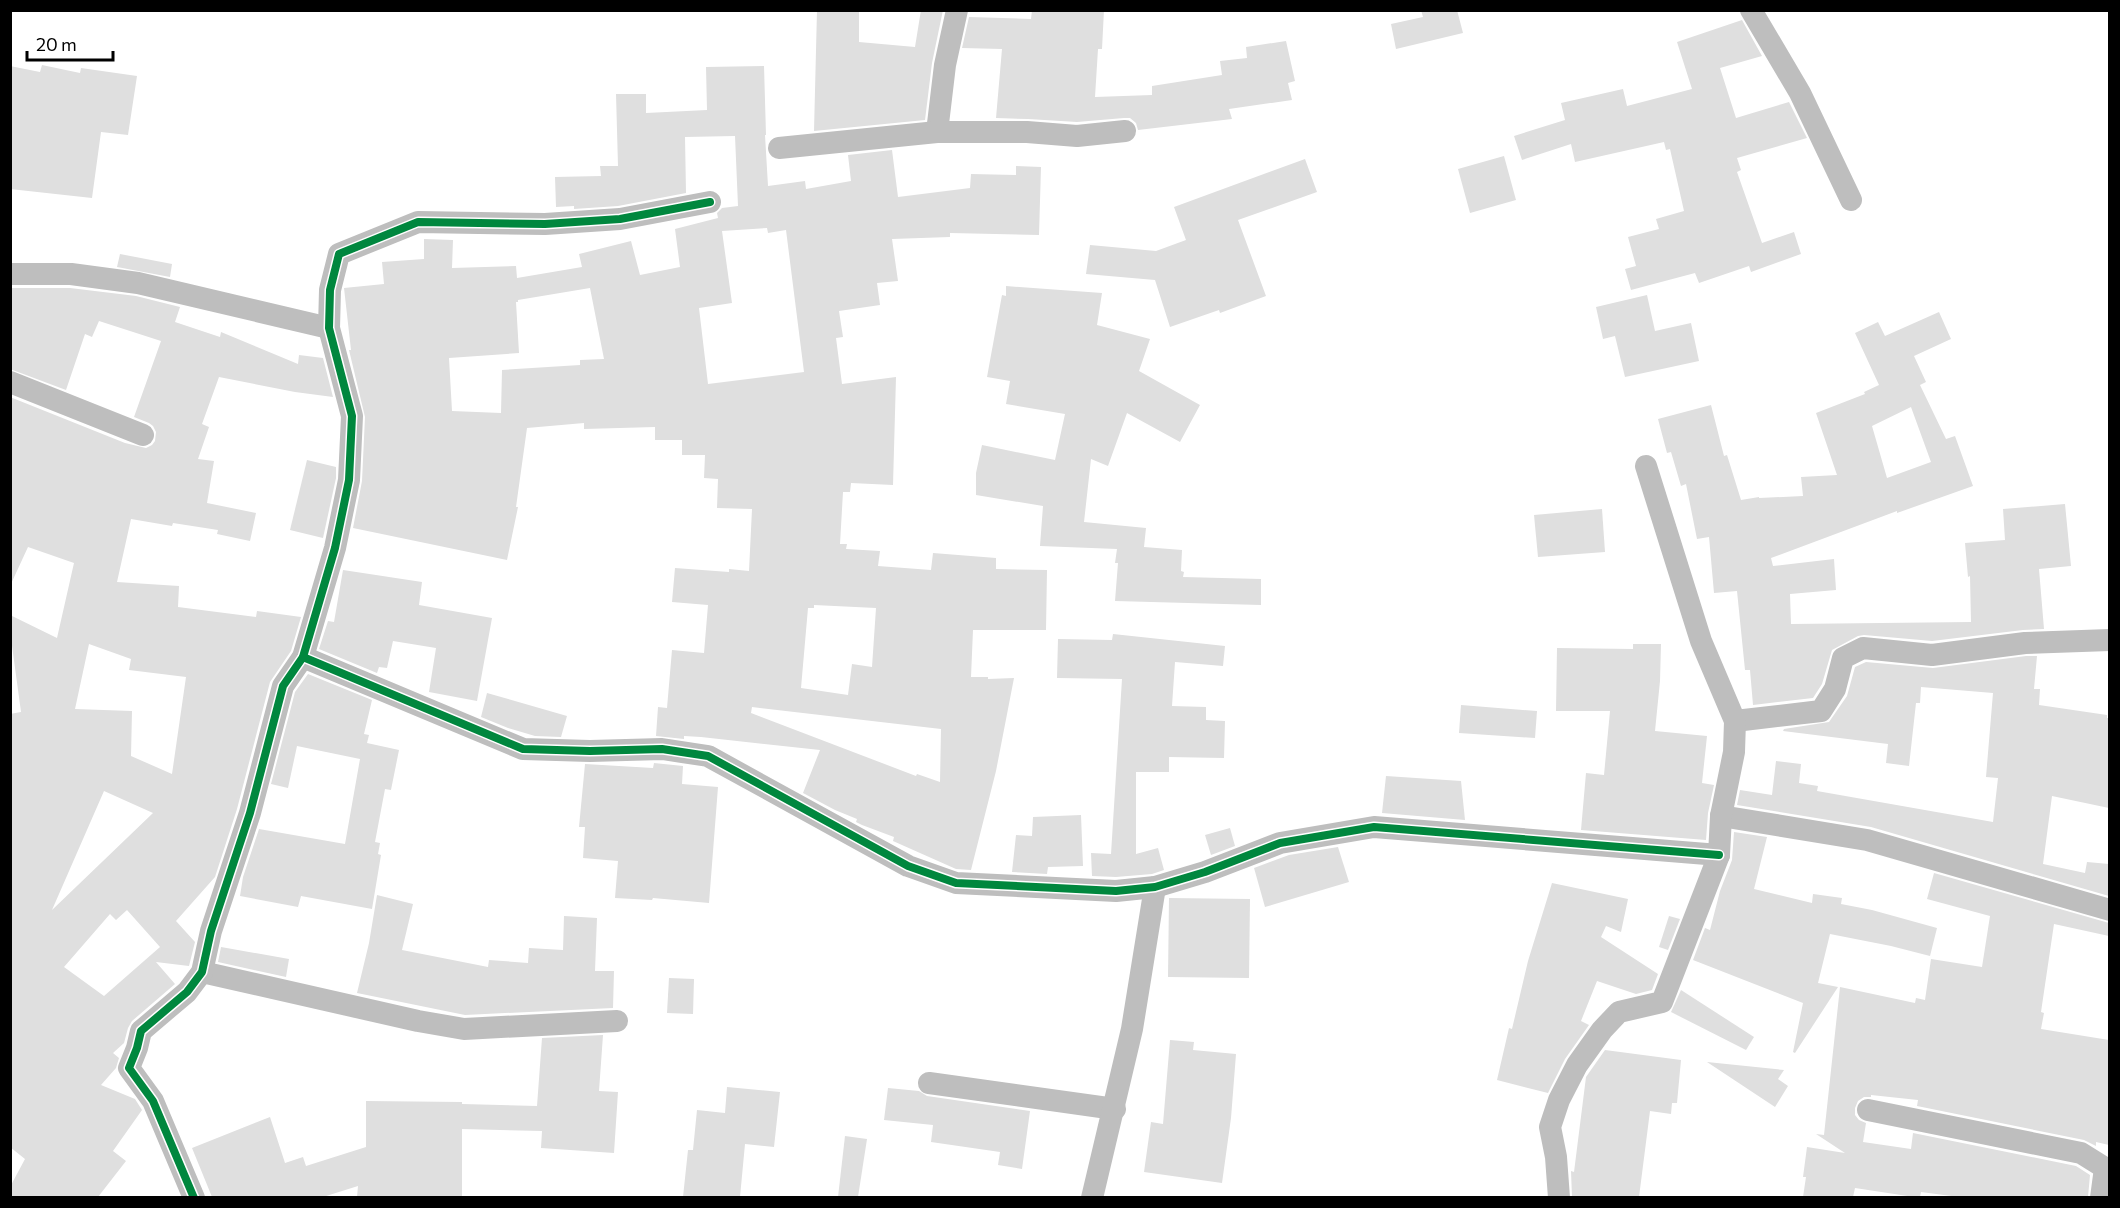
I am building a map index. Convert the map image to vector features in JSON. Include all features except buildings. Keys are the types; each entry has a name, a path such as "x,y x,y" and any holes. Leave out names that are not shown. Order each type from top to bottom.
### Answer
{"street":[{"path":"937,132 945,65 957,10"},
{"path":"1751,10 1800,93 1851,200"},
{"path":"779,148 937,132 1027,132 1077,136 1125,131"},
{"path":"194,1197 153,1101 129,1068 141,1031 188,992 202,972 211,931 250,813 283,686 303,657 335,548 349,480 352,416 329,328 330,290 339,254 417,222 545,224 620,219 710,202"},
{"path":"10,274 71,274 138,283 329,328"},
{"path":"10,382 143,435"},
{"path":"1559,1197 1556,1157 1550,1127 1559,1100 1577,1065 1602,1030 1619,1012 1662,1002 1719,855 1721,816 1734,752 1735,721 1701,641 1646,466"},
{"path":"1735,721 1821,711 1835,689 1843,658 1863,648 1932,655 2025,643 2109,640"},
{"path":"303,657 523,749 590,751 662,749 708,756 908,866 956,884 1116,891 1155,888 1205,872 1280,843 1374,827 1719,855"},
{"path":"1721,816 1867,840 2109,910"},
{"path":"1092,1197 1132,1029 1155,888"},
{"path":"202,972 418,1021 464,1029 618,1021"},
{"path":"929,1083 1114,1108"},
{"path":"1868,1110 2081,1153 2105,1167 2101,1197"}],"cycle path":[{"path":"194,1198 153,1101 129,1068 141,1031 187,992 202,972 211,931 250,813 283,686 303,657 335,548 349,480 352,416 329,328 330,290 339,254 418,222 545,224 620,219 710,202"},
{"path":"303,657 523,749 590,751 662,749 708,756 908,866 956,883 1116,891 1155,887 1205,872 1280,843 1374,827 1719,855"}]}
